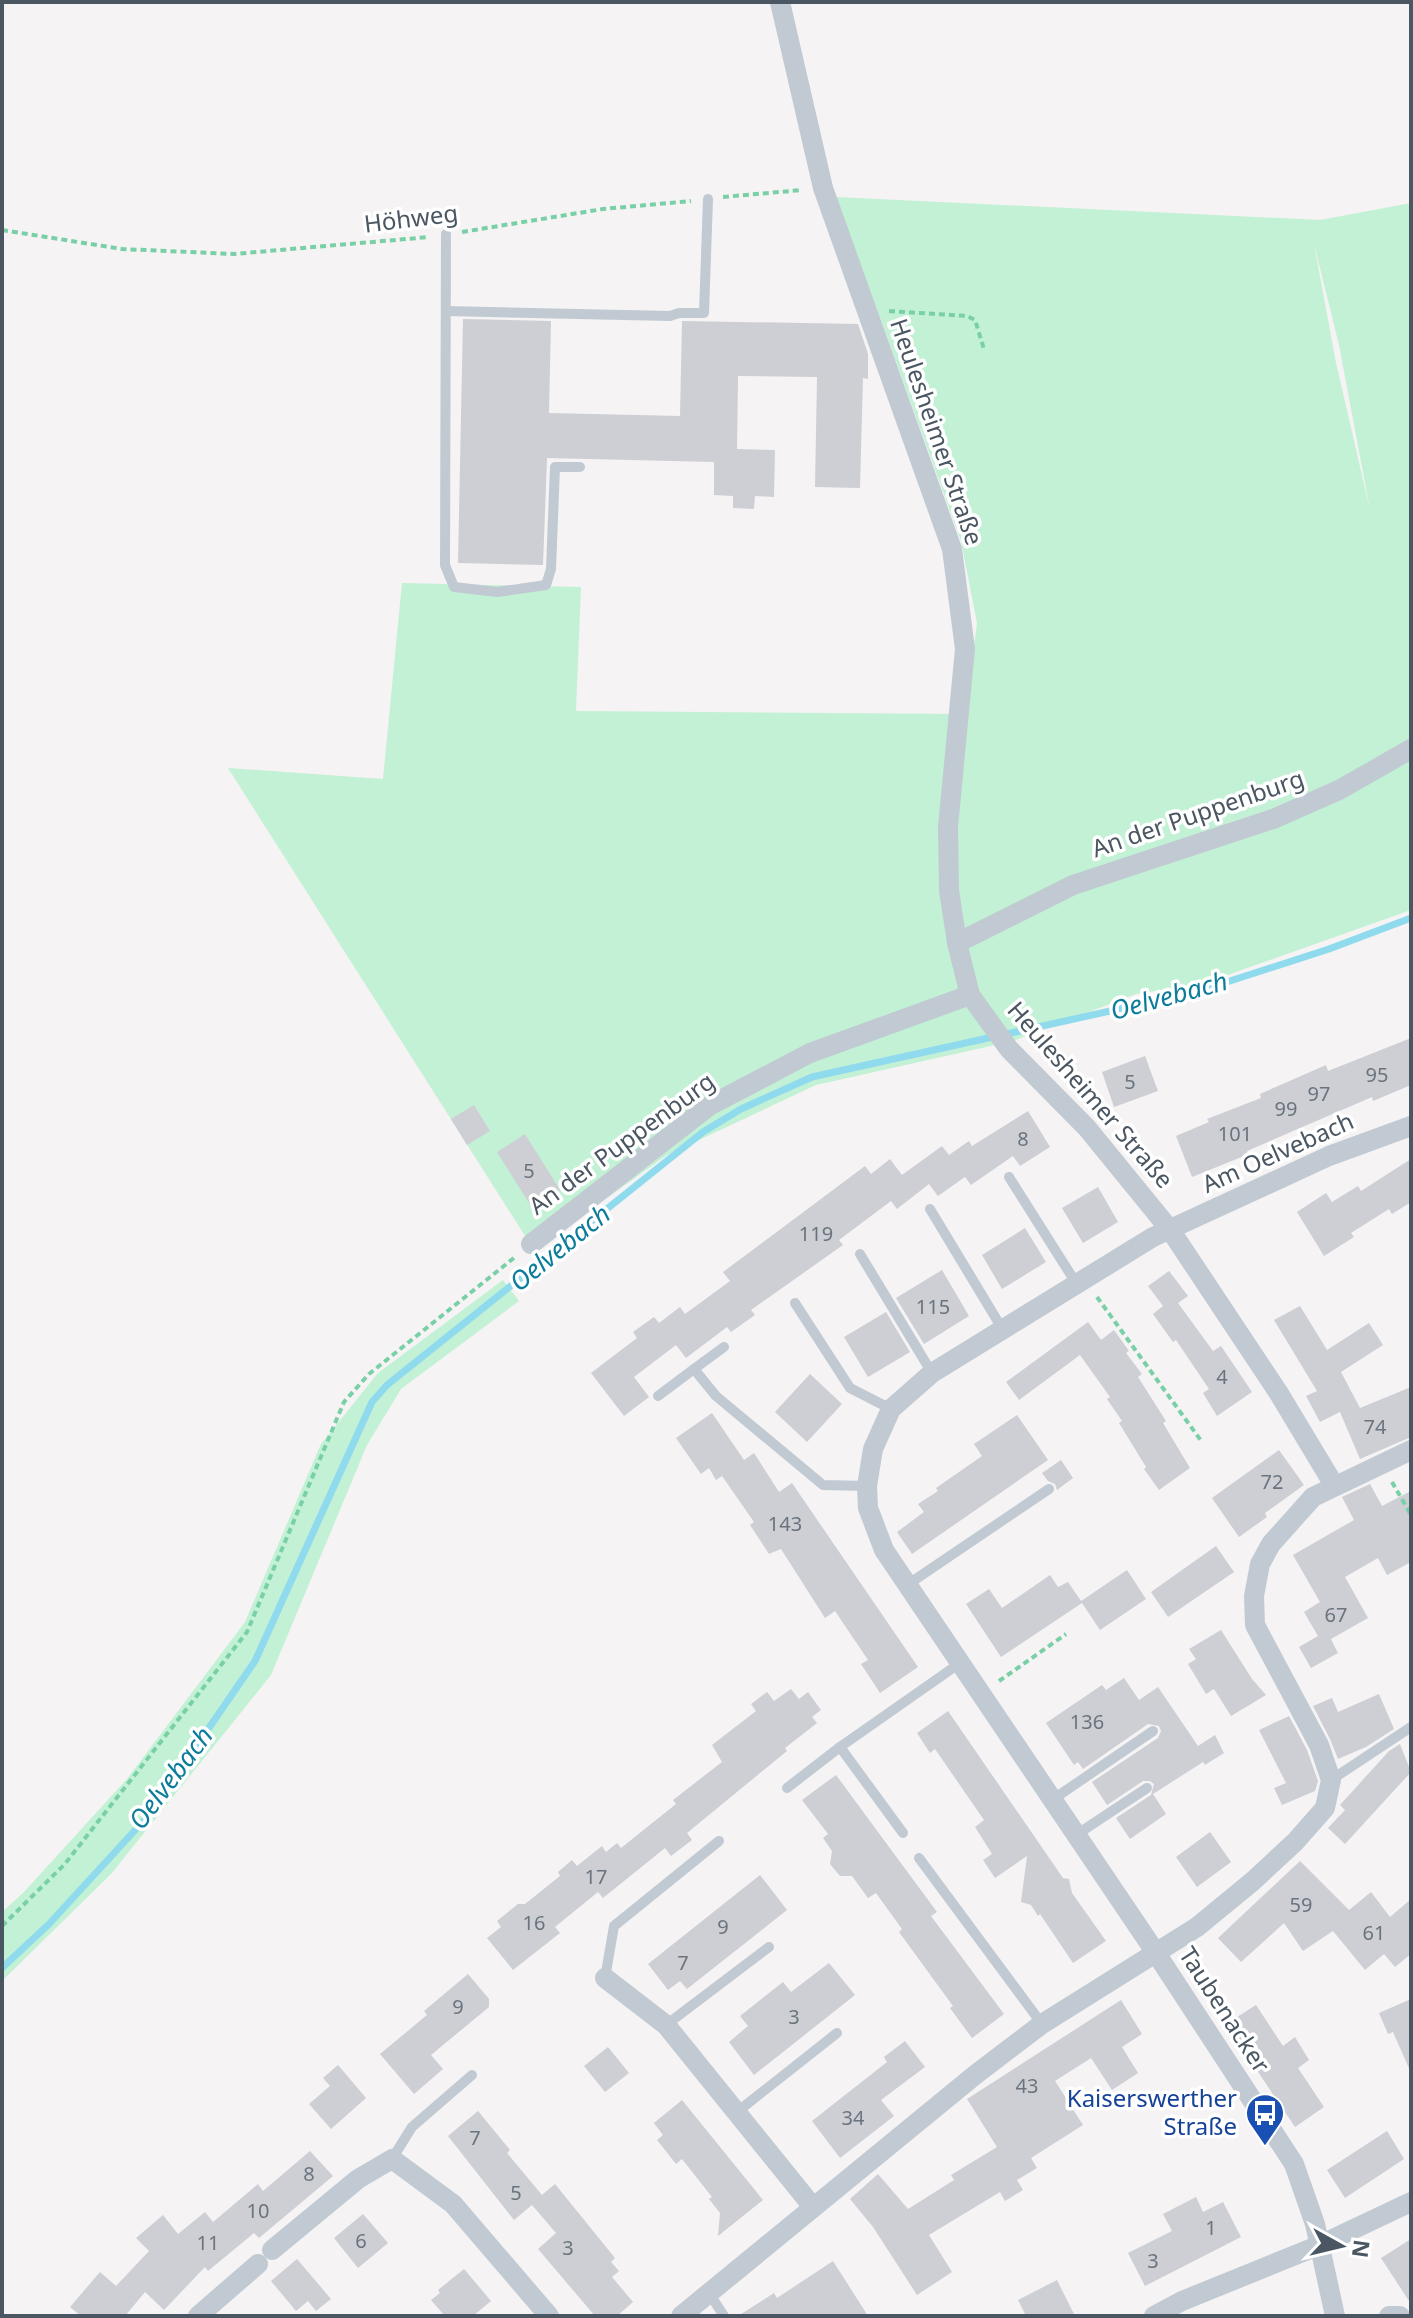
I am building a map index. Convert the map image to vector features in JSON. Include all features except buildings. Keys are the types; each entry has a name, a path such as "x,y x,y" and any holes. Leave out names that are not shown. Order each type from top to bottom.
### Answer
{"street":[{"name":"Heulesheimer Straße","path":"780,2 823,188 952,549 965,649 948,827 949,890 957,943 970,995 1009,1049 1087,1128 1171,1231 1278,1392 1334,1485"},
{"name":"An der Puppenburg","path":"957,943 1073,885 1273,819 1339,790 1411,749"},
{"name":"An der Puppenburg","path":"531,1244 709,1106 810,1053 970,995"},
{"name":"Am Oelvebach","path":"1156,1953 884,1550 868,1508 867,1486 873,1449 891,1409 932,1373 1153,1237 1329,1156 1411,1126"},
{"path":"681,2316 975,2075 1042,2024 1197,1927 1295,1842 1325,1808 1331,1780 1319,1745 1255,1625 1254,1596 1260,1564 1271,1544 1313,1497 1411,1450"},
{"name":"Taubenacker","path":"1156,1953 1294,2164 1320,2245 1335,2316"},
{"path":"605,1978 666,2025 813,2207"},
{"path":"198,2316 358,2179 392,2159 453,2204 549,2316"},
{"path":"1154,2316 1184,2308 1411,2202"},
{"path":"1389,2316 1400,2316"}],"lane":[{"path":"446,311 670,316 704,313 708,199"},
{"path":"446,234 445,565 454,587 497,592 546,585 551,569 555,467 580,467"},
{"path":"1009,1177 1080,1281"},
{"path":"930,1209 1003,1330"},
{"path":"860,1254 932,1373"},
{"path":"795,1303 850,1388 891,1409"},
{"path":"658,1396 724,1347"},
{"path":"694,1369 716,1396 823,1485 867,1486"},
{"path":"907,1585 1049,1489"},
{"path":"787,1788 960,1663"},
{"path":"1331,1780 1411,1727"},
{"path":"1052,1800 1153,1731"},
{"path":"840,1747 903,1833"},
{"path":"1076,1835 1147,1788"},
{"path":"605,1978 614,1926 719,1841"},
{"path":"919,1858 1042,2024"},
{"path":"666,2025 769,1947"},
{"path":"737,2112 837,2033"},
{"path":"392,2159 412,2127 472,2075"},
{"path":"709,2293 724,2316"}],"path":[{"name":"Höhweg","path":"2,230 122,249 234,254 419,239 603,209 823,188"},
{"path":"866,309 967,316 975,320 984,349"},
{"name":"An der Puppenburg","path":"2,1926 64,1865 247,1632 344,1402 369,1374 531,1244"},
{"path":"1080,1281 1202,1442"},
{"path":"1381,1462 1411,1515"},
{"path":"980,1694 1066,1634"}],"green space":[{"path":"836,197 1320,220 1411,203 1411,910 1202,984 1136,994 1013,1041 816,1085 667,1155 534,1250 228,768 383,779 402,583 581,587 576,711 965,714 977,623 961,541","holes":["1314,244 1339,345 1370,510 1336,363"]},
{"path":"503,1280 519,1301 401,1389 367,1445 271,1675 111,1874 2,1981 2,1912 127,1779 245,1622 321,1444 378,1373"}],"waterway":[{"name":"Oelvebach","path":"2,1968 49,1924 149,1815 255,1661 372,1402 387,1385 703,1132 741,1109 812,1077 1196,992 1329,949 1411,918"}],"place":[{"name":"Kaiserswerther Straße","path":"1265,2147"}]}
